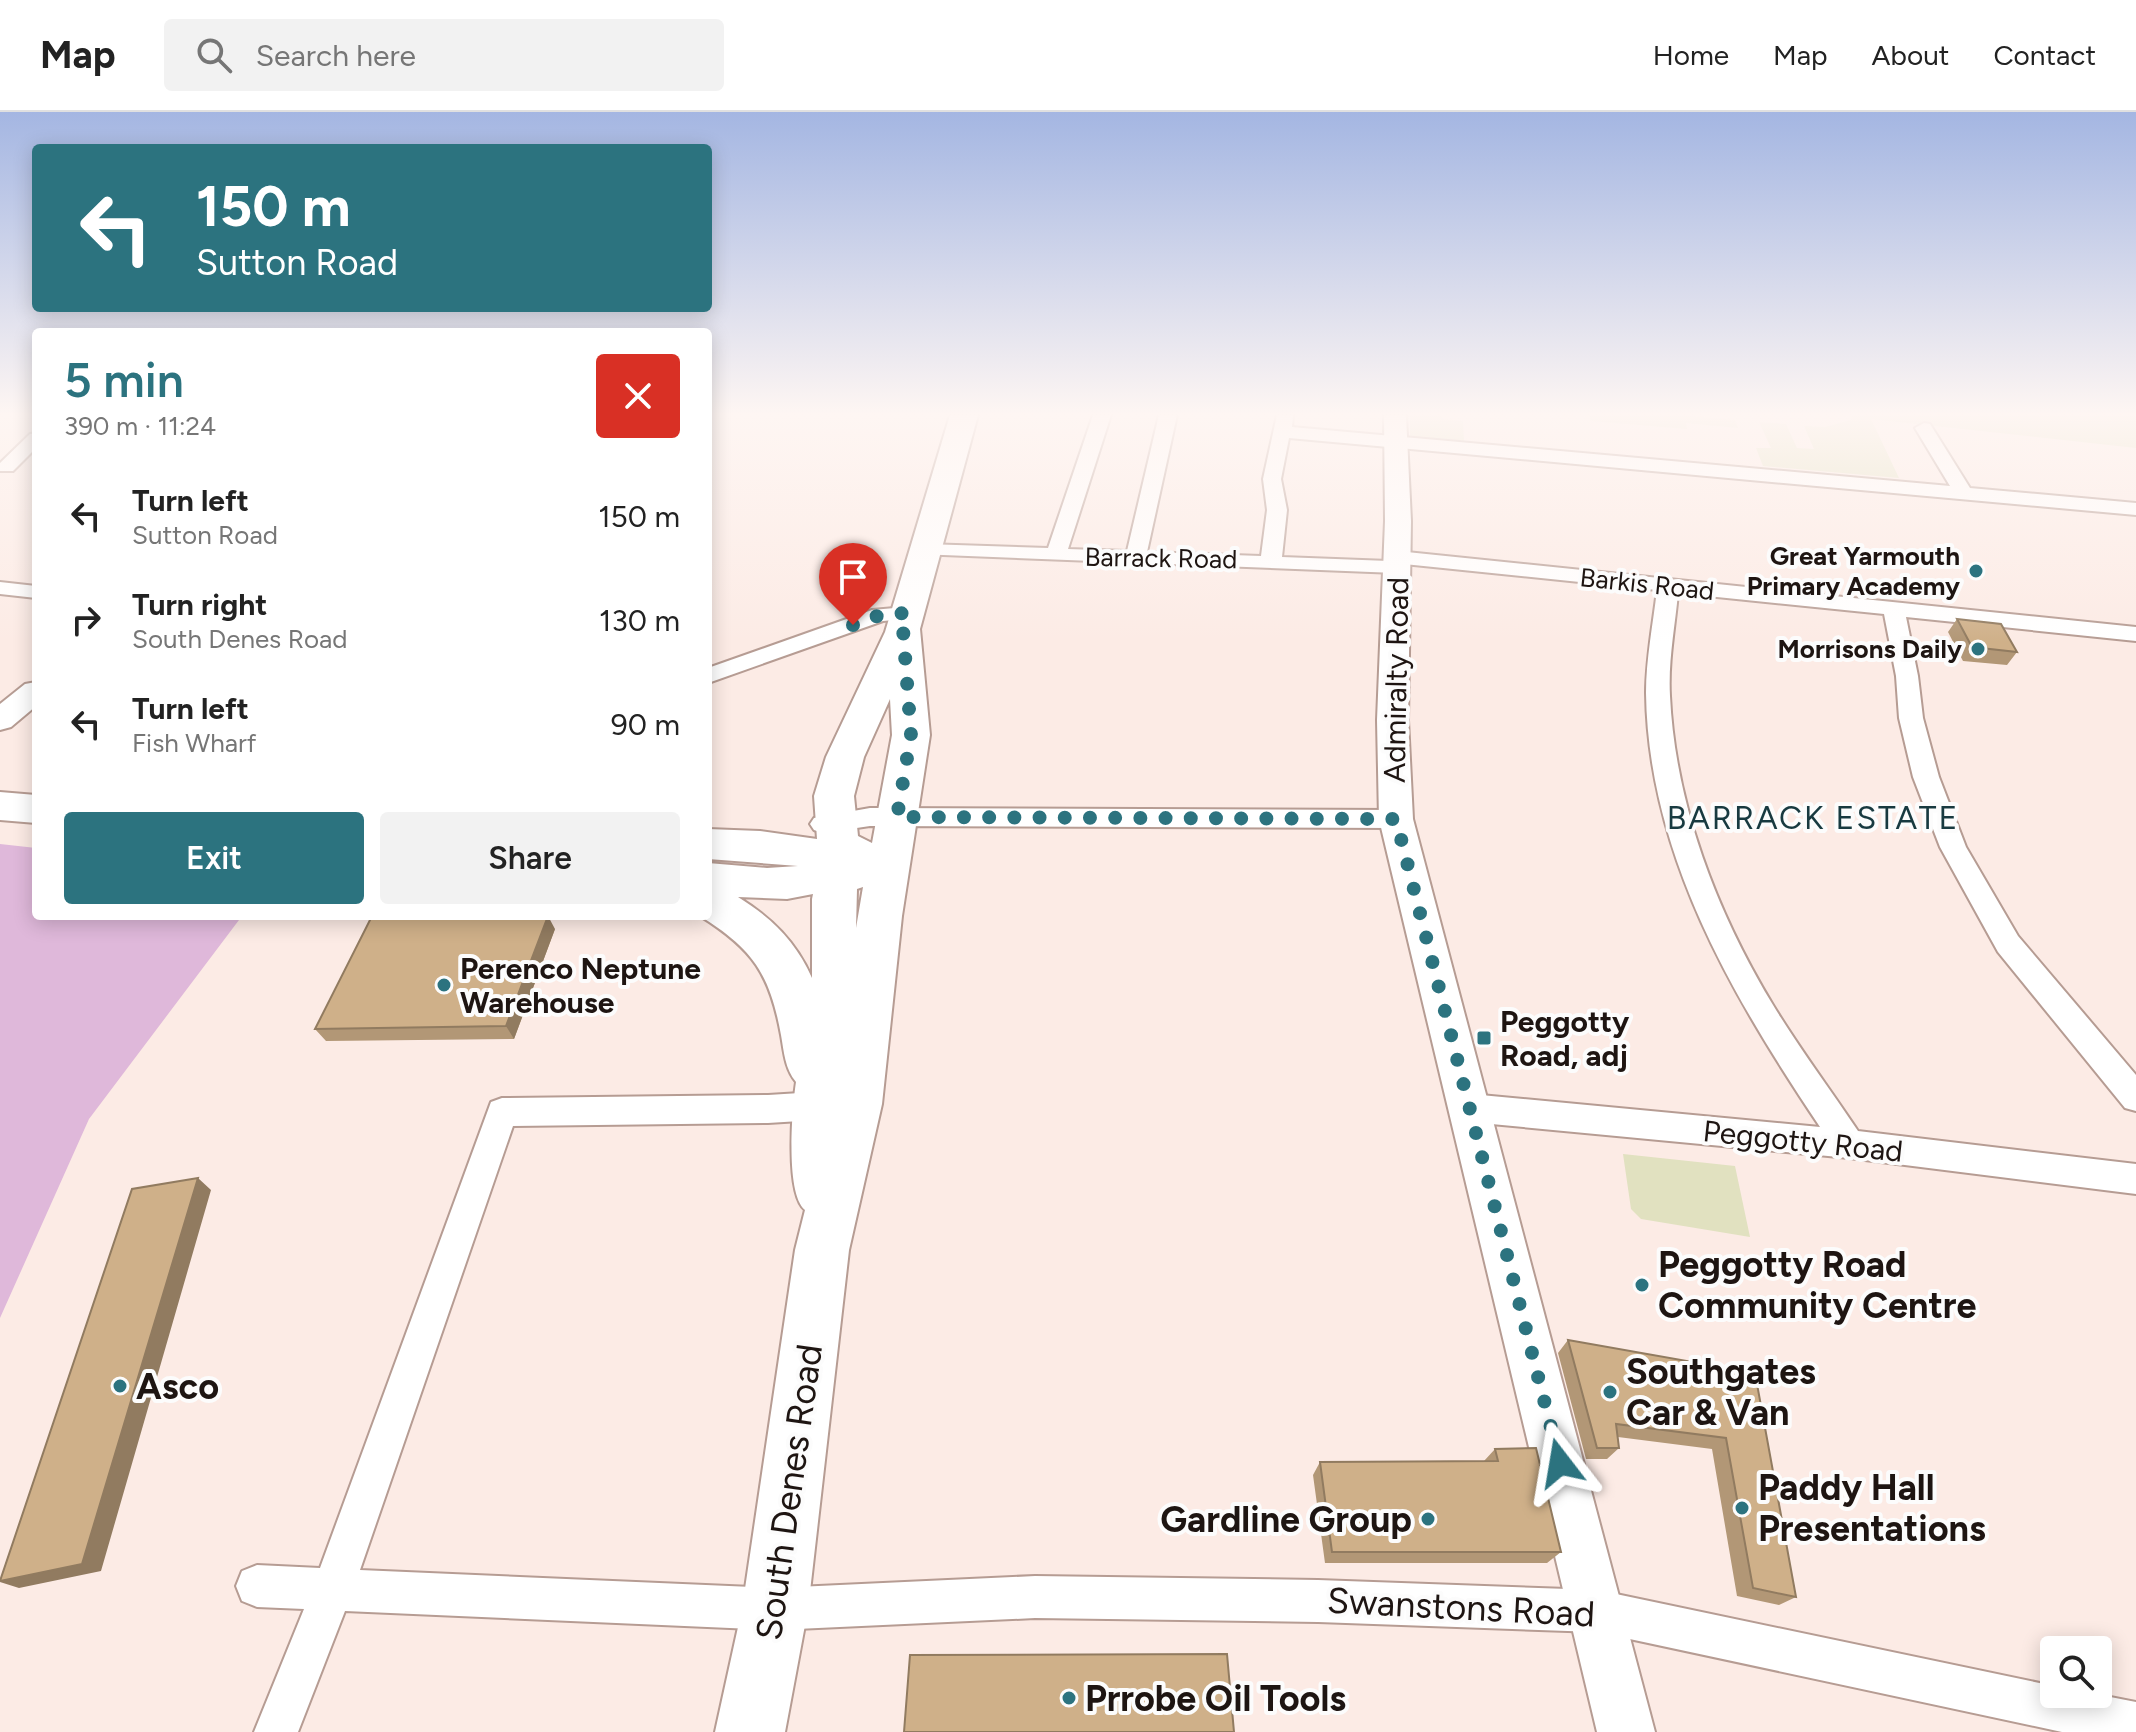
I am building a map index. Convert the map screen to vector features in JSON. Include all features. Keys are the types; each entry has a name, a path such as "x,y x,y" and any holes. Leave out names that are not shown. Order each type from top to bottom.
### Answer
{"main road":[{"name":"South Denes Road","path":"837,1105 880,916 850,824 845,757 905,621 942,491"},
{"name":"South Denes Road","path":"750,1732 775,1609 822,1250 837,1105 834,899 850,824 911,735 905,621"},
{"path":"0,806 32,809"},
{"path":"712,844 813,853 850,824"},
{"path":"712,879 763,885 798,884 817,879 850,824"},
{"path":"850,824 859,876 870,888 880,916"},
{"path":"712,903 761,935 791,976 837,1105"}],"street":[{"path":"1056,556 1077,491"},
{"path":"1136,557 1151,491"},
{"path":"1271,561 1277,510 1274,491"},
{"name":"Admiralty Road","path":"1396,491 1397,562 1393,620 1396,819 1626,1732"},
{"path":"1942,491 2136,509"},
{"name":"Barrack Road","path":"925,550 1056,556 1397,562"},
{"name":"Barkis Road","path":"1397,562 2136,634"},
{"path":"1668,587 1658,694 1667,769 1685,843 1716,927 1762,1013 1849,1144"},
{"path":"0,588 32,592"},
{"path":"1894,610 1907,676 1911,718 1926,777 1953,847 2008,944 2136,1098"},
{"path":"712,675 880,615 905,621"},
{"path":"0,720 32,694"},
{"path":"850,824 1396,819"},
{"path":"276,1732 332,1591 502,1112 768,1109 837,1105"},
{"name":"Peggotty Road","path":"1470,1108 1849,1144 2136,1179"},
{"name":"Swanstons Road","path":"257,1586 821,1610 1035,1597 1318,1601 1597,1611 2000,1698 2136,1724"}],"green space":[{"path":"1623,1154 1735,1166 1750,1237 1641,1219 1631,1209"}],"shaded area":[{"path":"32,807 32,920 239,920 89,1119 0,1318 0,840"}],"pier":[{"path":"32,803 32,848 0,844 0,834"}],"building":[{"path":"1957,619 2001,624 2017,652 1972,647"},
{"name":"Perenco Neptune Warehouse","path":"370,920 546,920 506,1026 315,1029"},
{"name":"Asco","path":"198,1178 82,1564 0,1581 132,1189"},
{"path":"1568,1340 1755,1373 1796,1597 1753,1588 1726,1438 1616,1424 1619,1448 1597,1448"},
{"name":"Gardline Group","path":"1536,1448 1561,1552 1332,1552 1320,1462 1498,1461 1495,1449"},
{"name":"Prrobe Oil Tools","path":"1227,1654 1234,1732 904,1732 910,1655"}],"place":[{"name":"Great Yarmouth Primary Academy","path":"1976,571"},
{"name":"Morrisons Daily","path":"1978,649"},
{"name":"Perenco Neptune Warehouse","path":"444,985"},
{"name":"Peggotty Road, adj","path":"1484,1038"},
{"name":"Peggotty Road Community Centre","path":"1642,1285"},
{"name":"Asco","path":"120,1386"},
{"name":"Southgates Car & Van","path":"1610,1392"},
{"name":"Paddy Hall Presentations","path":"1742,1508"},
{"name":"Gardline Group","path":"1428,1519"},
{"name":"Prrobe Oil Tools","path":"1069,1698"}],"district":[{"name":"BARRACK ESTATE","path":"1813,818"}],"route":[{"path":"853,625 880,615 906,613 903,629 911,735 897,817 1396,819 1560,1463"}]}
